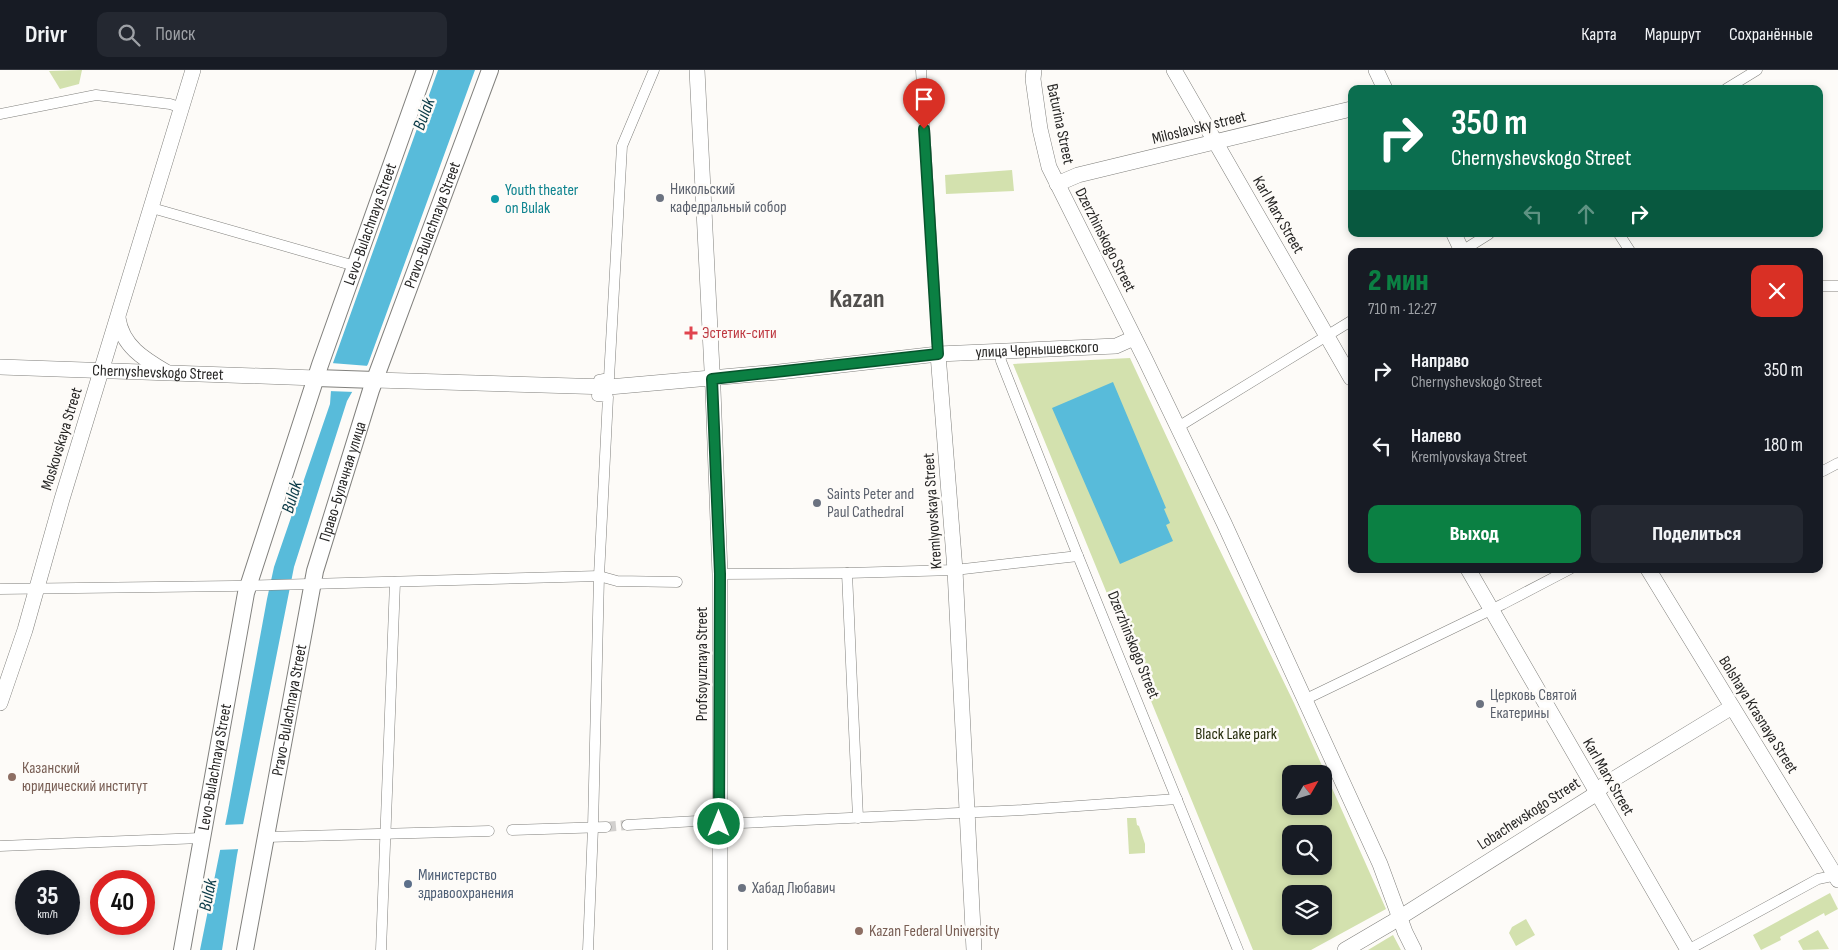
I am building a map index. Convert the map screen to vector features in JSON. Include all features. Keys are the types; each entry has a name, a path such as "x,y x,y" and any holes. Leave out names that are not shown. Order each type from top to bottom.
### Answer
{"main road":[{"name":"Levo-Bulachnaya Street","path":"182,950 201,838 253,584 301,428 321,378 355,266 425,70"},
{"name":"Pravo-Bulachnaya Street","path":"369,379 490,70"},
{"name":"Chernyshevskogo Street","path":"321,378 369,379"},
{"name":"Право-Булачная улица","path":"307,583 369,379"},
{"name":"Pravo-Bulachnaya Street","path":"266,836 307,583"},
{"path":"245,950 266,836"}],"street":[{"name":"Moskovskaya Street","path":"0,703 25,630 101,371 194,70"},
{"path":"588,950 599,576 608,397 597,396 599,380 609,378 622,146 654,70"},
{"name":"Profsoyuznaya Street","path":"696,70 720,574 720,950"},
{"name":"Kremlyovskaya Street","path":"921,70 938,354 955,570 974,950"},
{"name":"Baturina Street","path":"1034,70 1033,79 1040,129 1049,167 1057,184"},
{"name":"Karl Marx Street","path":"1174,70 1330,334 1348,361"},
{"name":"Karl Marx Street","path":"1181,70 1218,142"},
{"path":"1376,70 1383,85"},
{"path":"1733,85 1757,70"},
{"path":"0,114 96,95 170,104 182,108"},
{"name":"Miloslavsky street","path":"1057,184 1078,175 1348,110"},
{"name":"Dzerzhinskogo Street","path":"1057,184 1178,427"},
{"path":"152,208 355,266"},
{"path":"1467,248 1484,237"},
{"path":"1621,237 1628,248"},
{"path":"1823,286 1838,286"},
{"path":"118,318 122,333 128,344 147,361 167,373"},
{"path":"1348,323 1178,427 1380,864 1414,950"},
{"name":"Karl Marx Street","path":"1330,334 1348,372"},
{"name":"улица Чернышевского","path":"938,354 1116,346 1134,338"},
{"name":"Dzerzhinskogo Street","path":"1000,352 1001,361 1078,556 1238,950"},
{"path":"598,387 712,379 938,354"},
{"name":"Chernyshevskogo Street","path":"0,366 321,378"},
{"name":"Chernyshevskogo Street","path":"369,379 598,387"},
{"path":"1823,471 1838,463"},
{"path":"720,574 955,570 1078,556"},
{"path":"847,573 852,645 858,818"},
{"name":"Karl Marx Street","path":"1463,573 1488,611 1593,794 1678,950"},
{"name":"Karl Marx Street","path":"1470,573 1488,611"},
{"path":"1304,700 1562,573"},
{"name":"Bolshaya Krasnaya Street","path":"1650,573 1837,877"},
{"path":"0,590 395,582 579,576 599,576 617,582 677,582"},
{"path":"382,950 395,582"},
{"name":"Lobachevskogo Street","path":"1345,950 1732,707"},
{"name":"Karl Marx Street","path":"1593,794 1688,950"},
{"path":"719,824 858,818 1177,799"},
{"path":"627,825 696,821"},
{"path":"512,830 606,826"},
{"path":"266,836 489,831"},
{"path":"0,846 201,838"},
{"path":"1688,950 1818,880 1837,877"}],"green space":[{"path":"82,70 79,84 60,89 49,71"},
{"path":"1012,170 1014,191 946,194 945,175"},
{"name":"Black Lake park","path":"1130,358 1322,765 1282,765 1282,815 1332,815 1332,788 1386,909 1311,950 1253,950 1013,364"},
{"path":"1127,818 1136,818 1145,844 1145,853 1129,854"},
{"path":"1830,893 1838,909 1825,916 1824,913 1780,937 1781,940 1761,950 1753,935"},
{"path":"1526,919 1535,935 1516,946 1509,933 1512,927"},
{"path":"1818,930 1829,949 1803,950 1798,941"},
{"path":"1393,935 1401,950 1368,950"}],"water":[{"name":"Bulak","path":"438,70 475,70 368,364 347,401 294,567 237,855 222,950 200,950 274,567 330,404 333,363"},
{"path":"1113,382 1166,508 1164,509 1170,523 1166,525 1173,541 1120,564 1052,408"}],"pier":[{"path":"331,363 369,366 355,392 328,391"},
{"path":"246,824 241,849 217,850 222,825"}],"tunnel":[{"path":"606,827 627,825"}],"place":[{"name":"Никольский кафедральный собор","path":"660,198"},
{"name":"Youth theater on Bulak","path":"495,199"},
{"name":"Эстетик-сити","path":"691,333"},
{"name":"Saints Peter and Paul Cathedral","path":"817,503"},
{"name":"Церковь Святой Екатерины","path":"1480,704"},
{"name":"Казанский юридический институт","path":"12,777"},
{"name":"Министерство здравоохранения","path":"408,884"},
{"name":"Хабад Любавич","path":"742,888"},
{"name":"Kazan Federal University","path":"859,931"}],"district":[{"name":"Kazan","path":"857,299"}],"route":[{"path":"719,824 720,574 712,379 938,354 924,129"}]}
